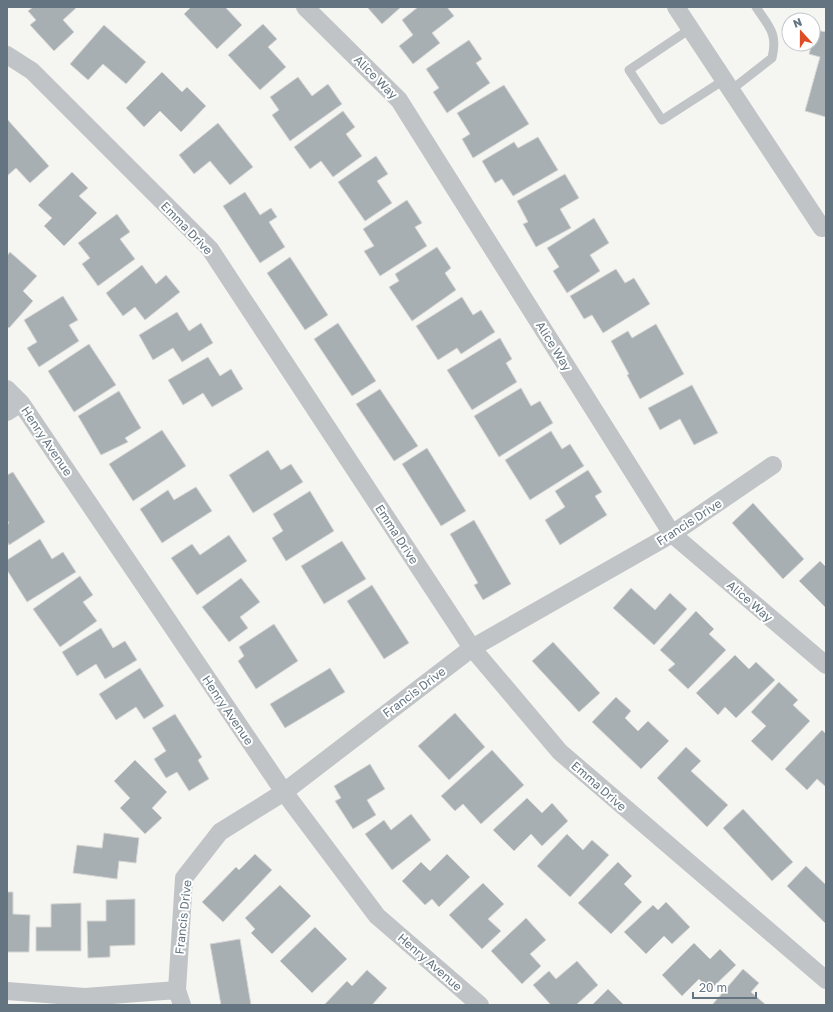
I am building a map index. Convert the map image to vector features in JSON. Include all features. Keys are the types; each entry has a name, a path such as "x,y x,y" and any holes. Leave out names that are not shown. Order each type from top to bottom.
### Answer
{"street":[{"name":"Alice Way","path":"305,7 399,100 672,534 826,665"},
{"path":"676,7 822,228"},
{"name":"Emma Drive","path":"7,55 32,71 210,249 472,648 560,752 826,980"},
{"name":"Henry Avenue","path":"7,389 14,407 284,792 377,916 480,1005"},
{"name":"Francis Drive","path":"179,998 184,878 220,832 284,792 472,648 672,534 773,465"},
{"path":"7,992 86,997 179,998"}],"lane":[{"path":"690,29 629,70 662,120 728,85 772,58 775,47 774,34 756,7"}],"building":[{"path":"33,7 77,7 63,20 74,32 54,51 30,25 36,20 28,11"},
{"path":"191,7 225,7 242,25 217,49 184,14"},
{"path":"367,7 401,7 382,24"},
{"path":"418,7 447,7 454,16 432,33 440,43 413,64 399,46 413,35 402,20"},
{"path":"263,24 277,39 268,47 286,67 260,90 228,55"},
{"path":"104,25 146,62 126,84 103,64 88,80 70,64"},
{"path":"821,31 826,32 826,117 805,111 820,57 809,54 810,52 821,52"},
{"path":"469,40 482,59 476,63 490,83 447,113 433,92 439,88 426,69"},
{"path":"162,72 182,92 187,87 206,106 181,132 160,111 144,127 126,108"},
{"path":"298,77 312,96 328,84 342,104 290,141 272,115 279,110 270,97"},
{"path":"504,85 529,124 473,158 462,139 470,134 457,113"},
{"path":"343,111 355,127 346,134 362,156 333,177 321,161 310,169 294,147"},
{"path":"7,119 49,166 30,183 16,168 7,176"},
{"path":"218,123 253,167 230,185 210,161 194,174 179,155"},
{"path":"538,137 558,170 513,196 502,179 495,183 482,161 514,142 518,148"},
{"path":"376,156 388,174 377,181 392,203 365,221 338,182"},
{"path":"72,172 88,188 79,196 97,213 64,246 44,226 52,218 38,205"},
{"path":"565,174 579,198 560,209 571,228 536,247 523,224 528,222 517,201"},
{"path":"245,192 260,215 271,208 277,217 269,222 285,247 260,263 223,206"},
{"path":"407,200 422,223 415,227 427,246 380,276 364,251 374,246 363,229"},
{"path":"117,214 130,232 120,239 135,259 98,286 82,264 90,258 78,243"},
{"path":"594,218 609,243 590,255 600,271 567,293 553,271 559,267 547,248"},
{"path":"437,247 451,268 445,273 456,290 412,321 389,287 399,281 395,274"},
{"path":"10,252 37,276 23,291 33,301 9,328 7,326 7,256"},
{"path":"290,257 328,315 305,330 267,273"},
{"path":"142,265 156,284 166,275 180,292 145,320 135,307 123,316 106,293"},
{"path":"616,269 625,283 634,278 650,304 603,333 592,315 584,319 570,296"},
{"path":"63,296 78,320 69,325 79,341 39,367 27,348 37,342 24,320"},
{"path":"462,297 473,315 481,310 495,332 461,354 457,348 438,360 416,326"},
{"path":"177,312 189,331 201,323 213,343 182,362 173,348 153,360 139,335"},
{"path":"338,323 376,381 352,396 314,339"},
{"path":"656,324 684,374 640,399 627,375 629,374 611,341 628,331 632,338"},
{"path":"500,338 512,359 506,363 517,382 472,410 447,370"},
{"path":"89,344 116,385 74,412 48,371"},
{"path":"208,357 220,376 231,369 243,389 212,407 203,393 183,405 168,380"},
{"path":"692,385 718,433 694,445 680,419 660,430 648,408"},
{"path":"521,388 531,406 540,401 553,423 499,457 474,416"},
{"path":"380,389 418,446 394,461 356,404"},
{"path":"119,391 141,428 125,438 128,442 101,455 78,416"},
{"path":"162,430 186,466 133,501 109,464"},
{"path":"551,431 562,449 570,444 584,466 530,500 505,460"},
{"path":"427,448 466,511 441,526 402,464"},
{"path":"268,450 281,470 291,464 303,482 253,513 229,475"},
{"path":"588,470 602,492 595,496 607,515 560,545 545,520 565,507 555,491"},
{"path":"13,472 45,522 9,545 7,541 7,524 9,523 7,520 7,475"},
{"path":"196,487 212,511 162,543 140,509 168,490 174,500"},
{"path":"310,491 334,531 286,561 272,538 283,531 273,514"},
{"path":"753,503 804,559 783,579 732,523"},
{"path":"474,520 511,584 483,600 474,585 478,583 450,534"},
{"path":"229,535 247,561 197,595 171,558 192,544 200,555"},
{"path":"40,539 52,559 63,552 76,572 27,602 7,570 7,560"},
{"path":"342,541 366,579 324,604 301,566"},
{"path":"820,561 826,567 826,608 799,581"},
{"path":"80,576 93,595 83,602 97,621 60,647 33,609"},
{"path":"241,578 260,602 240,617 248,628 229,642 202,607"},
{"path":"372,585 409,643 384,659 347,601"},
{"path":"631,588 655,610 670,593 687,609 654,645 613,608"},
{"path":"696,611 714,629 709,634 726,650 688,689 668,670 675,664 660,650"},
{"path":"274,624 298,661 256,689 238,661 244,656 239,647"},
{"path":"101,628 113,648 125,641 137,660 105,679 96,664 77,676 62,652"},
{"path":"553,642 600,693 579,712 532,661"},
{"path":"735,655 749,669 756,662 775,680 736,718 725,707 718,715 696,693"},
{"path":"140,668 164,706 144,719 136,707 116,720 99,694"},
{"path":"330,668 345,692 285,728 270,704"},
{"path":"779,682 798,700 793,705 810,721 772,761 751,741 766,726 751,712"},
{"path":"616,697 631,711 625,718 638,731 648,721 669,741 641,769 592,722"},
{"path":"455,713 485,747 449,780 418,746"},
{"path":"175,714 202,757 198,760 209,779 189,791 177,772 166,778 154,759 166,751 152,728"},
{"path":"822,730 826,734 826,787 817,779 807,790 785,769"},
{"path":"686,747 701,761 691,771 728,805 707,827 657,778"},
{"path":"492,750 524,785 481,824 463,804 455,811 441,796"},
{"path":"135,760 167,792 152,808 162,818 145,834 120,808 130,798 114,781"},
{"path":"370,764 385,789 367,800 376,815 353,829 335,801 341,798 334,786"},
{"path":"527,798 542,813 552,803 568,821 542,846 531,834 514,851 493,830"},
{"path":"743,809 793,862 772,881 723,828"},
{"path":"411,814 431,840 392,870 365,834 384,820 391,830"},
{"path":"104,833 139,838 136,863 119,861 117,879 73,873 77,845 102,848"},
{"path":"567,834 583,850 592,840 609,855 570,897 537,866"},
{"path":"255,854 272,870 223,922 202,902 236,867 239,870"},
{"path":"447,854 470,877 439,907 432,899 425,905 402,881 421,862 430,871"},
{"path":"618,862 632,876 624,884 642,902 611,934 578,903"},
{"path":"806,866 826,885 826,924 787,886"},
{"path":"483,883 504,904 488,919 501,931 482,949 449,915"},
{"path":"280,885 311,916 272,954 251,933 255,929 245,918"},
{"path":"7,892 13,892 13,914 30,915 29,952 7,952"},
{"path":"135,899 135,945 110,946 110,957 88,958 87,921 106,921 106,900"},
{"path":"666,902 690,927 672,944 664,936 646,954 624,932 653,905 658,910"},
{"path":"81,903 81,951 36,951 36,927 51,927 51,904"},
{"path":"526,918 546,940 530,954 541,966 522,984 491,951"},
{"path":"315,927 347,959 312,993 280,961"},
{"path":"240,939 251,1005 221,1005 210,944"},
{"path":"694,943 710,959 720,949 736,965 710,990 699,979 682,996 662,975"},
{"path":"577,961 598,985 576,1005 551,1005 533,985 549,971 556,979"},
{"path":"743,969 759,983 751,992 766,1005 712,1005"},
{"path":"367,970 387,988 372,1005 324,1005 347,981 352,986"},
{"path":"608,989 624,1005 592,1005"}]}
